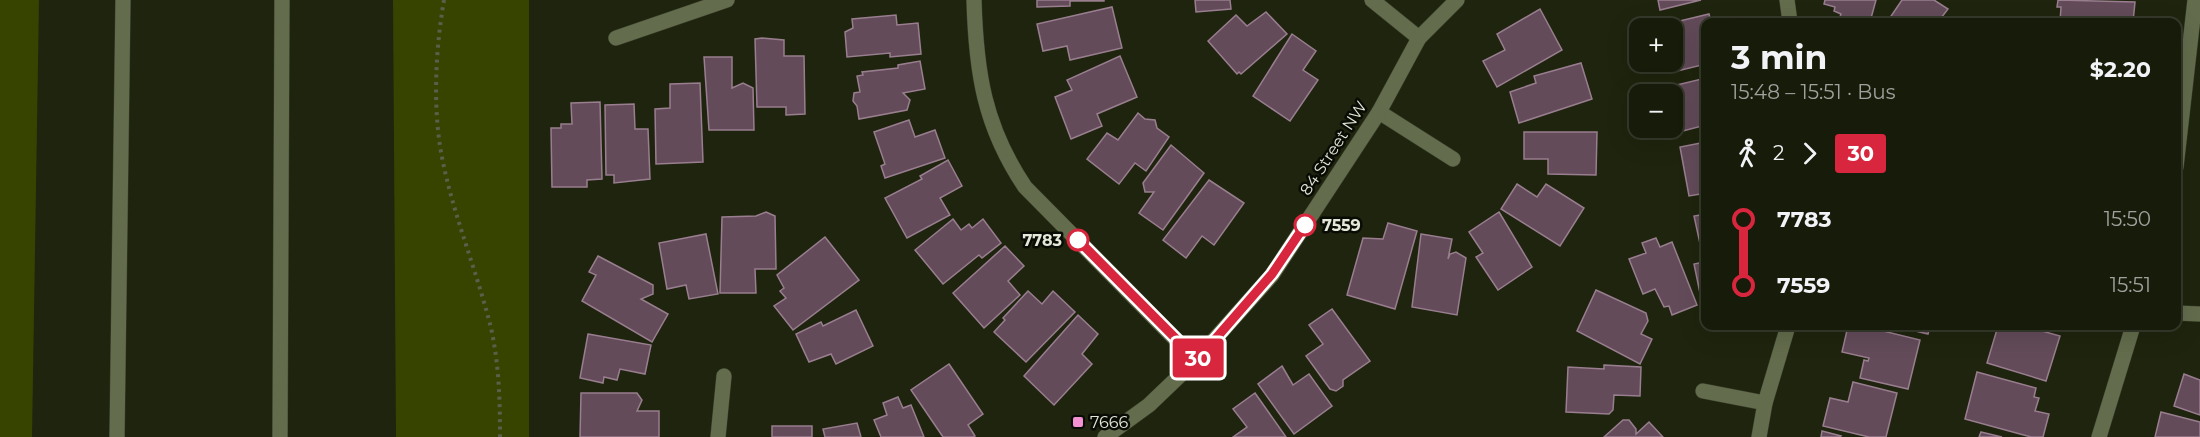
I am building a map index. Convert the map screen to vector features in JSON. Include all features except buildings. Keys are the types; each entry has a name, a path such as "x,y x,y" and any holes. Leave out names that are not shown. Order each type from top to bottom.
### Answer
{"street":[{"path":"117,437 123,0"},
{"path":"280,437 282,0"},
{"path":"616,38 727,0"},
{"path":"975,0 975,44 980,83 988,115 1024,187 1197,360"},
{"path":"1372,0 1419,38"},
{"name":"84 Street NW","path":"1105,437 1149,405 1197,360 1272,274 1379,112 1419,38 1457,0"},
{"path":"1786,0 1789,18"},
{"path":"2181,123 2195,0"},
{"path":"1379,112 1453,159"},
{"path":"2181,313 2200,314"},
{"path":"1759,437 1765,403 1787,330"},
{"path":"2099,437 2132,330"},
{"path":"718,437 724,376"},
{"path":"1703,391 1765,403"}],"path":[{"path":"444,0 440,28 437,102 440,146 490,327 500,396 500,437"}],"green space":[{"path":"0,0 39,0 32,437 0,437"},
{"path":"393,0 529,0 529,437 396,437"}],"bus line":[{"name":"30","path":"1078,240 1197,360 1272,274 1305,225"}],"place":[{"name":"7559","path":"1305,225"},
{"name":"7783","path":"1078,240"},
{"name":"7666","path":"1078,422"}]}
